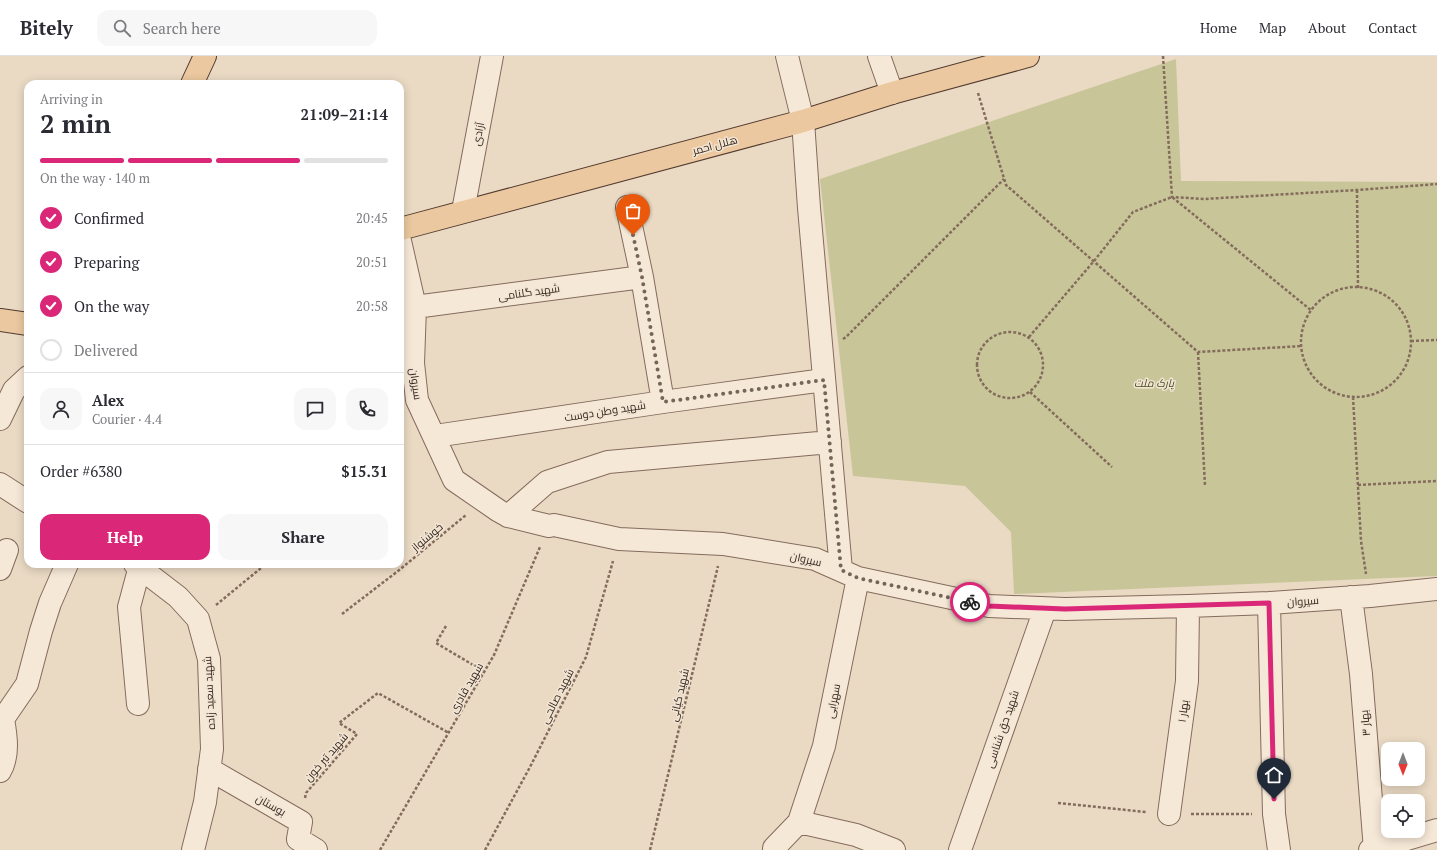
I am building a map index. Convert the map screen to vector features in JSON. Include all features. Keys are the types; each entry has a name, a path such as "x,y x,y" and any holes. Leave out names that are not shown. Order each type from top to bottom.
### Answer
{"main road":[{"path":"194,80 205,56"},
{"name":"هلال احمر","path":"404,228 804,121 892,93 1028,56"},
{"path":"0,320 24,323"}],"street":[{"name":"آزادی","path":"464,211 492,56"},
{"name":"سهرابی","path":"787,56 804,121 809,208 830,442 850,574 824,746 799,822"},
{"path":"879,56 892,93"},
{"path":"627,207 642,277 663,402"},
{"name":"سیروان","path":"404,259 415,307 413,363 417,400 435,436 454,480 483,501 508,516 548,526 554,525 619,539 723,544 815,559 850,574 989,606 1065,609 1269,603 1360,597 1437,589"},
{"name":"شهید گلنامی","path":"415,307 642,277"},
{"name":"شهید وطن دوست","path":"435,436 824,380"},
{"path":"0,420 14,390 24,381"},
{"path":"508,516 547,482 608,462 830,442"},
{"path":"0,484 24,499"},
{"path":"2,768 6,737 2,718 27,684 50,603 65,568"},
{"path":"137,568 130,607 138,704"},
{"name":"شهید سعید زاده","path":"142,568 178,597 198,619 209,659 212,749 205,802 193,850"},
{"name":"بهار ۳","path":"1360,597 1361,674 1373,850"},
{"path":"1269,603 1274,814 1279,850"},
{"name":"بهار ۱","path":"1169,814 1187,681 1188,606"},
{"name":"شهید حق شناسی","path":"960,850 1045,609"},
{"name":"بوستان","path":"209,769 301,822"},
{"path":"301,822 298,839 316,850"},
{"path":"774,850 774,848 799,822 856,835 894,850"},
{"path":"1373,850 1437,830"}],"path":[{"path":"1164,56 1172,197 1312,311"},
{"path":"972,71 1006,185 1198,352 1302,346"},
{"path":"822,350 846,337 1004,179"},
{"path":"1029,337 1094,261 1133,212 1172,197 1204,198 1437,184"},
{"path":"1357,190 1358,288"},
{"path":"1350,288 1358,288 1368,288 1385,295 1399,307 1408,323 1411,341 1409,359 1401,375 1388,387 1371,395 1353,397 1335,394 1320,384 1308,370 1302,353 1301,335 1307,318 1317,303 1332,292 1350,288"},
{"path":"1008,332 1019,333 1029,337 1036,344 1042,354 1044,364 1042,375 1037,385 1030,392 1015,398 998,397 988,391 981,382 976,371 976,360 980,349 987,340 996,334 1008,332"},
{"path":"1411,341 1437,340"},
{"path":"1198,352 1205,486"},
{"path":"1030,392 1112,467"},
{"path":"1353,397 1361,540 1360,597"},
{"path":"1358,485 1437,481"},
{"name":"خوشنواز","path":"404,566 483,501"},
{"name":"شهید قادری","path":"380,850 494,655 548,526"},
{"name":"شهید صالحی","path":"485,850 530,767 586,657 619,539"},
{"name":"شهید کیانی","path":"650,850 723,544"},
{"path":"198,619 261,568"},
{"name":"خوشنواز","path":"342,614 402,568"},
{"path":"446,626 436,643 485,672"},
{"name":"شهید تبر خون","path":"301,822 306,793 357,734 339,723 378,693 449,733"}],"green space":[{"name":"پارک ملت","path":"1176,59 1181,181 1437,182 1437,576 1014,594 1011,532 965,486 853,476 820,179"}],"way so far":[{"path":"633,235 642,277 663,402 824,380 841,570 858,578 970,602"}],"route":[{"path":"970,602 989,606 1065,609 1269,603 1274,799"}]}
